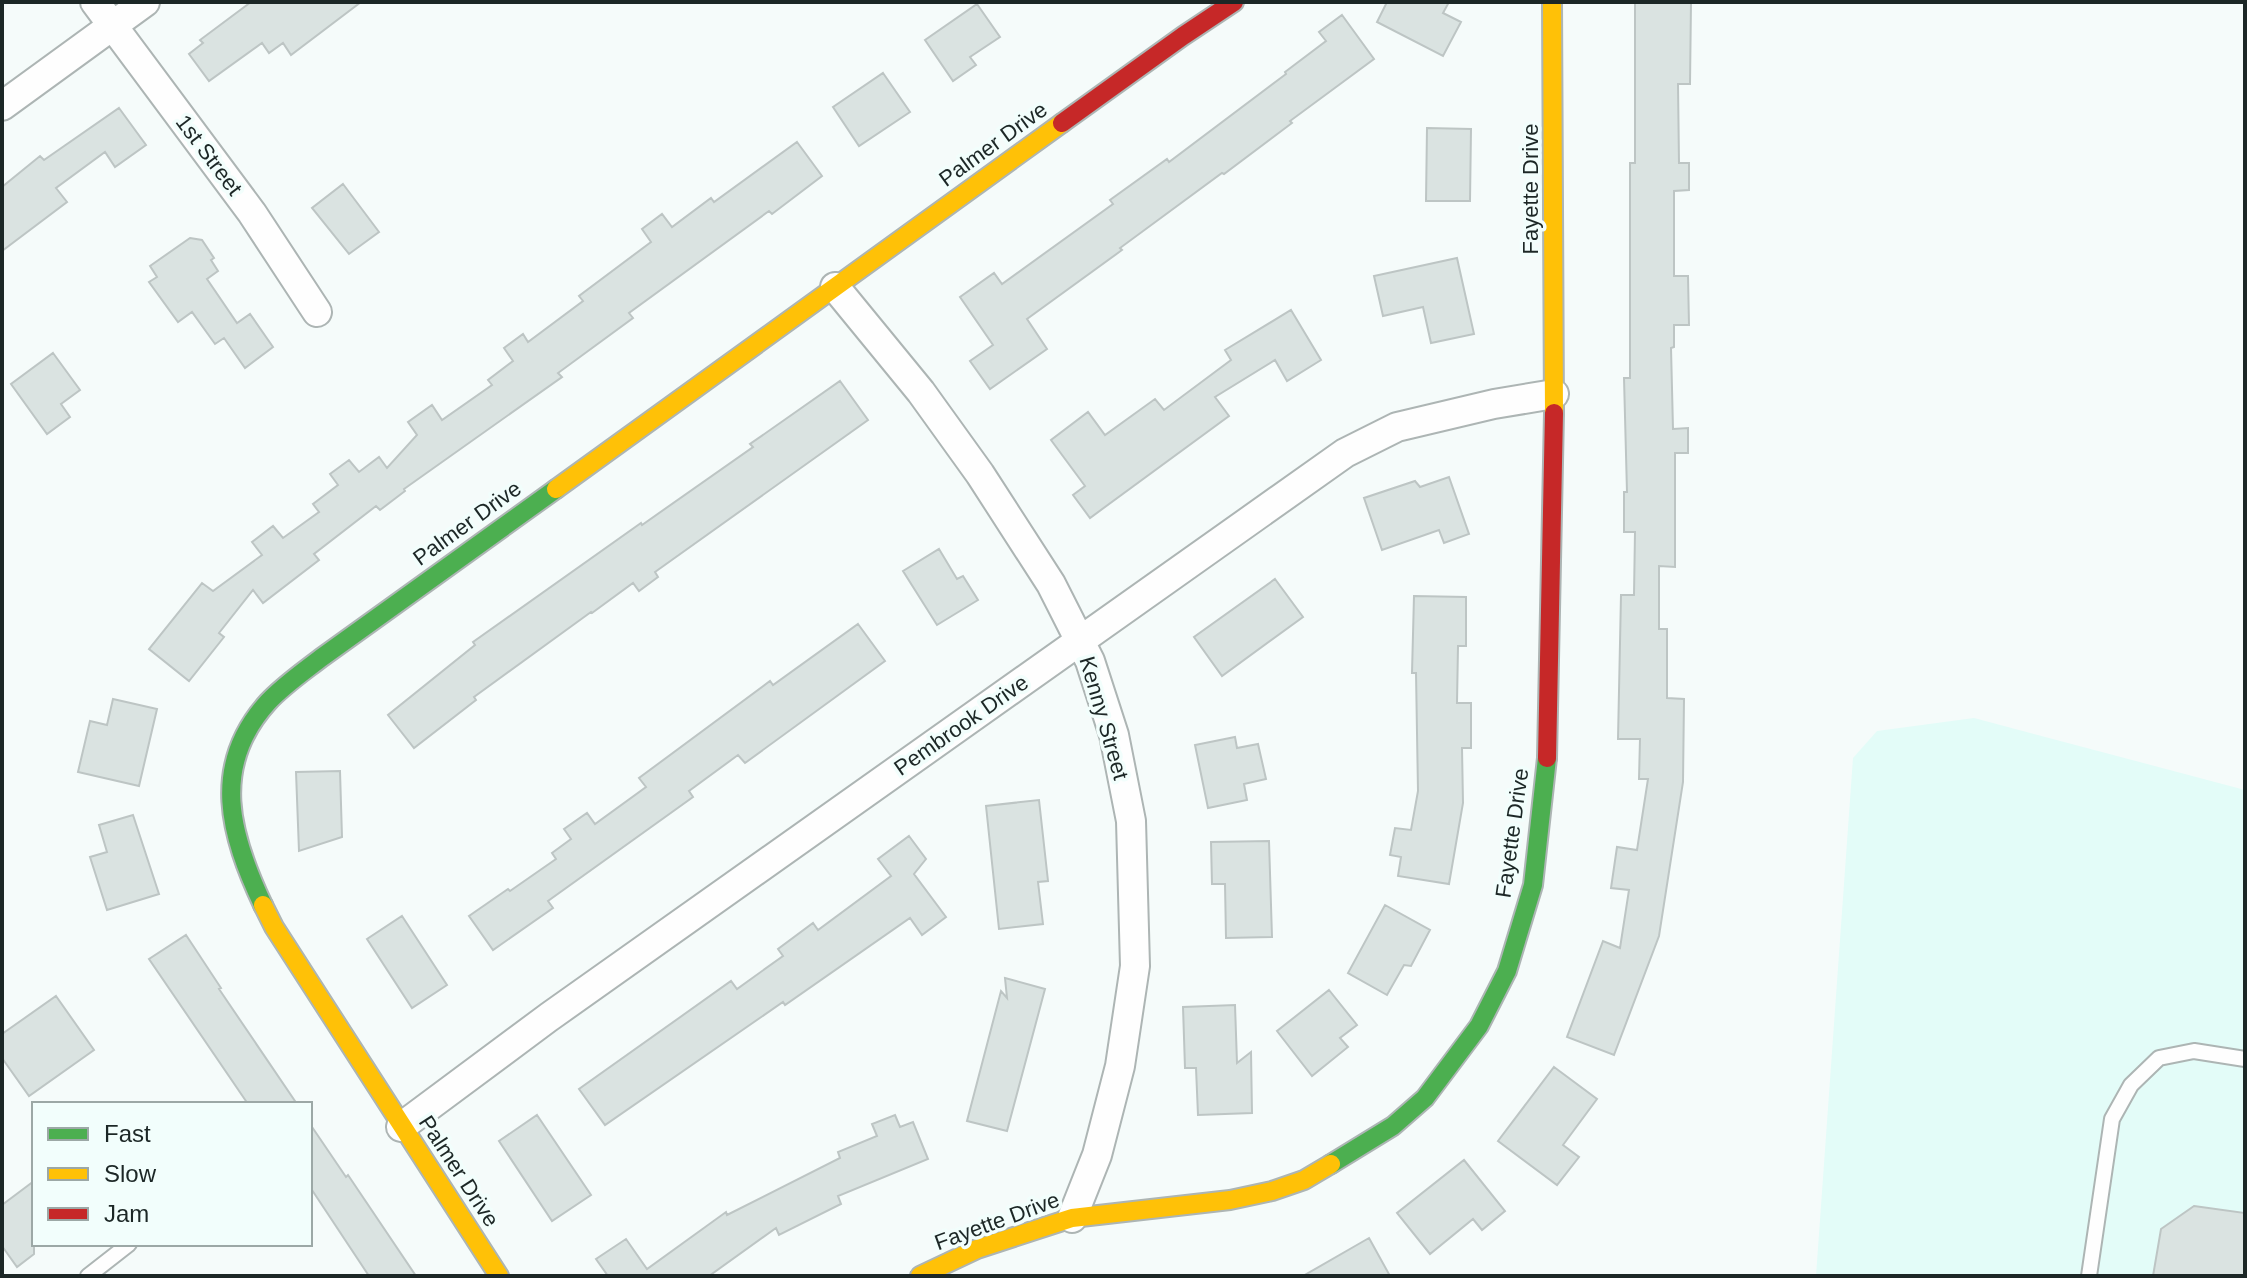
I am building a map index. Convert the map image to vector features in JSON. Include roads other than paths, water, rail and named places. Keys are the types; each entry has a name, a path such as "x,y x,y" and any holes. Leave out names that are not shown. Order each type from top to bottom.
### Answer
{"street":[{"name":"1st Street","path":"95,2 252,213 317,312"},
{"path":"2,106 145,2"},
{"name":"Palmer Drive","path":"499,1276 274,927 245,867 229,810 229,780 243,736 266,704 321,658 1234,2"},
{"name":"Fayette Drive","path":"920,1276 977,1249 1072,1218 1230,1200 1304,1180 1393,1126 1425,1098 1479,1026 1507,971 1533,885 1545,785 1554,394 1552,2"},
{"name":"Kenny Street","path":"835,287 921,392 980,474 1051,584 1090,661 1114,735 1131,821 1135,966 1120,1066 1097,1155 1072,1218"},
{"name":"Pembrook Drive","path":"401,1127 549,1017 1345,453 1397,427 1494,404 1554,394"}],"lane":[{"path":"2089,1276 2112,1119 2131,1085 2159,1058 2194,1051 2245,1059"},
{"path":"88,1276 126,1246"}]}
